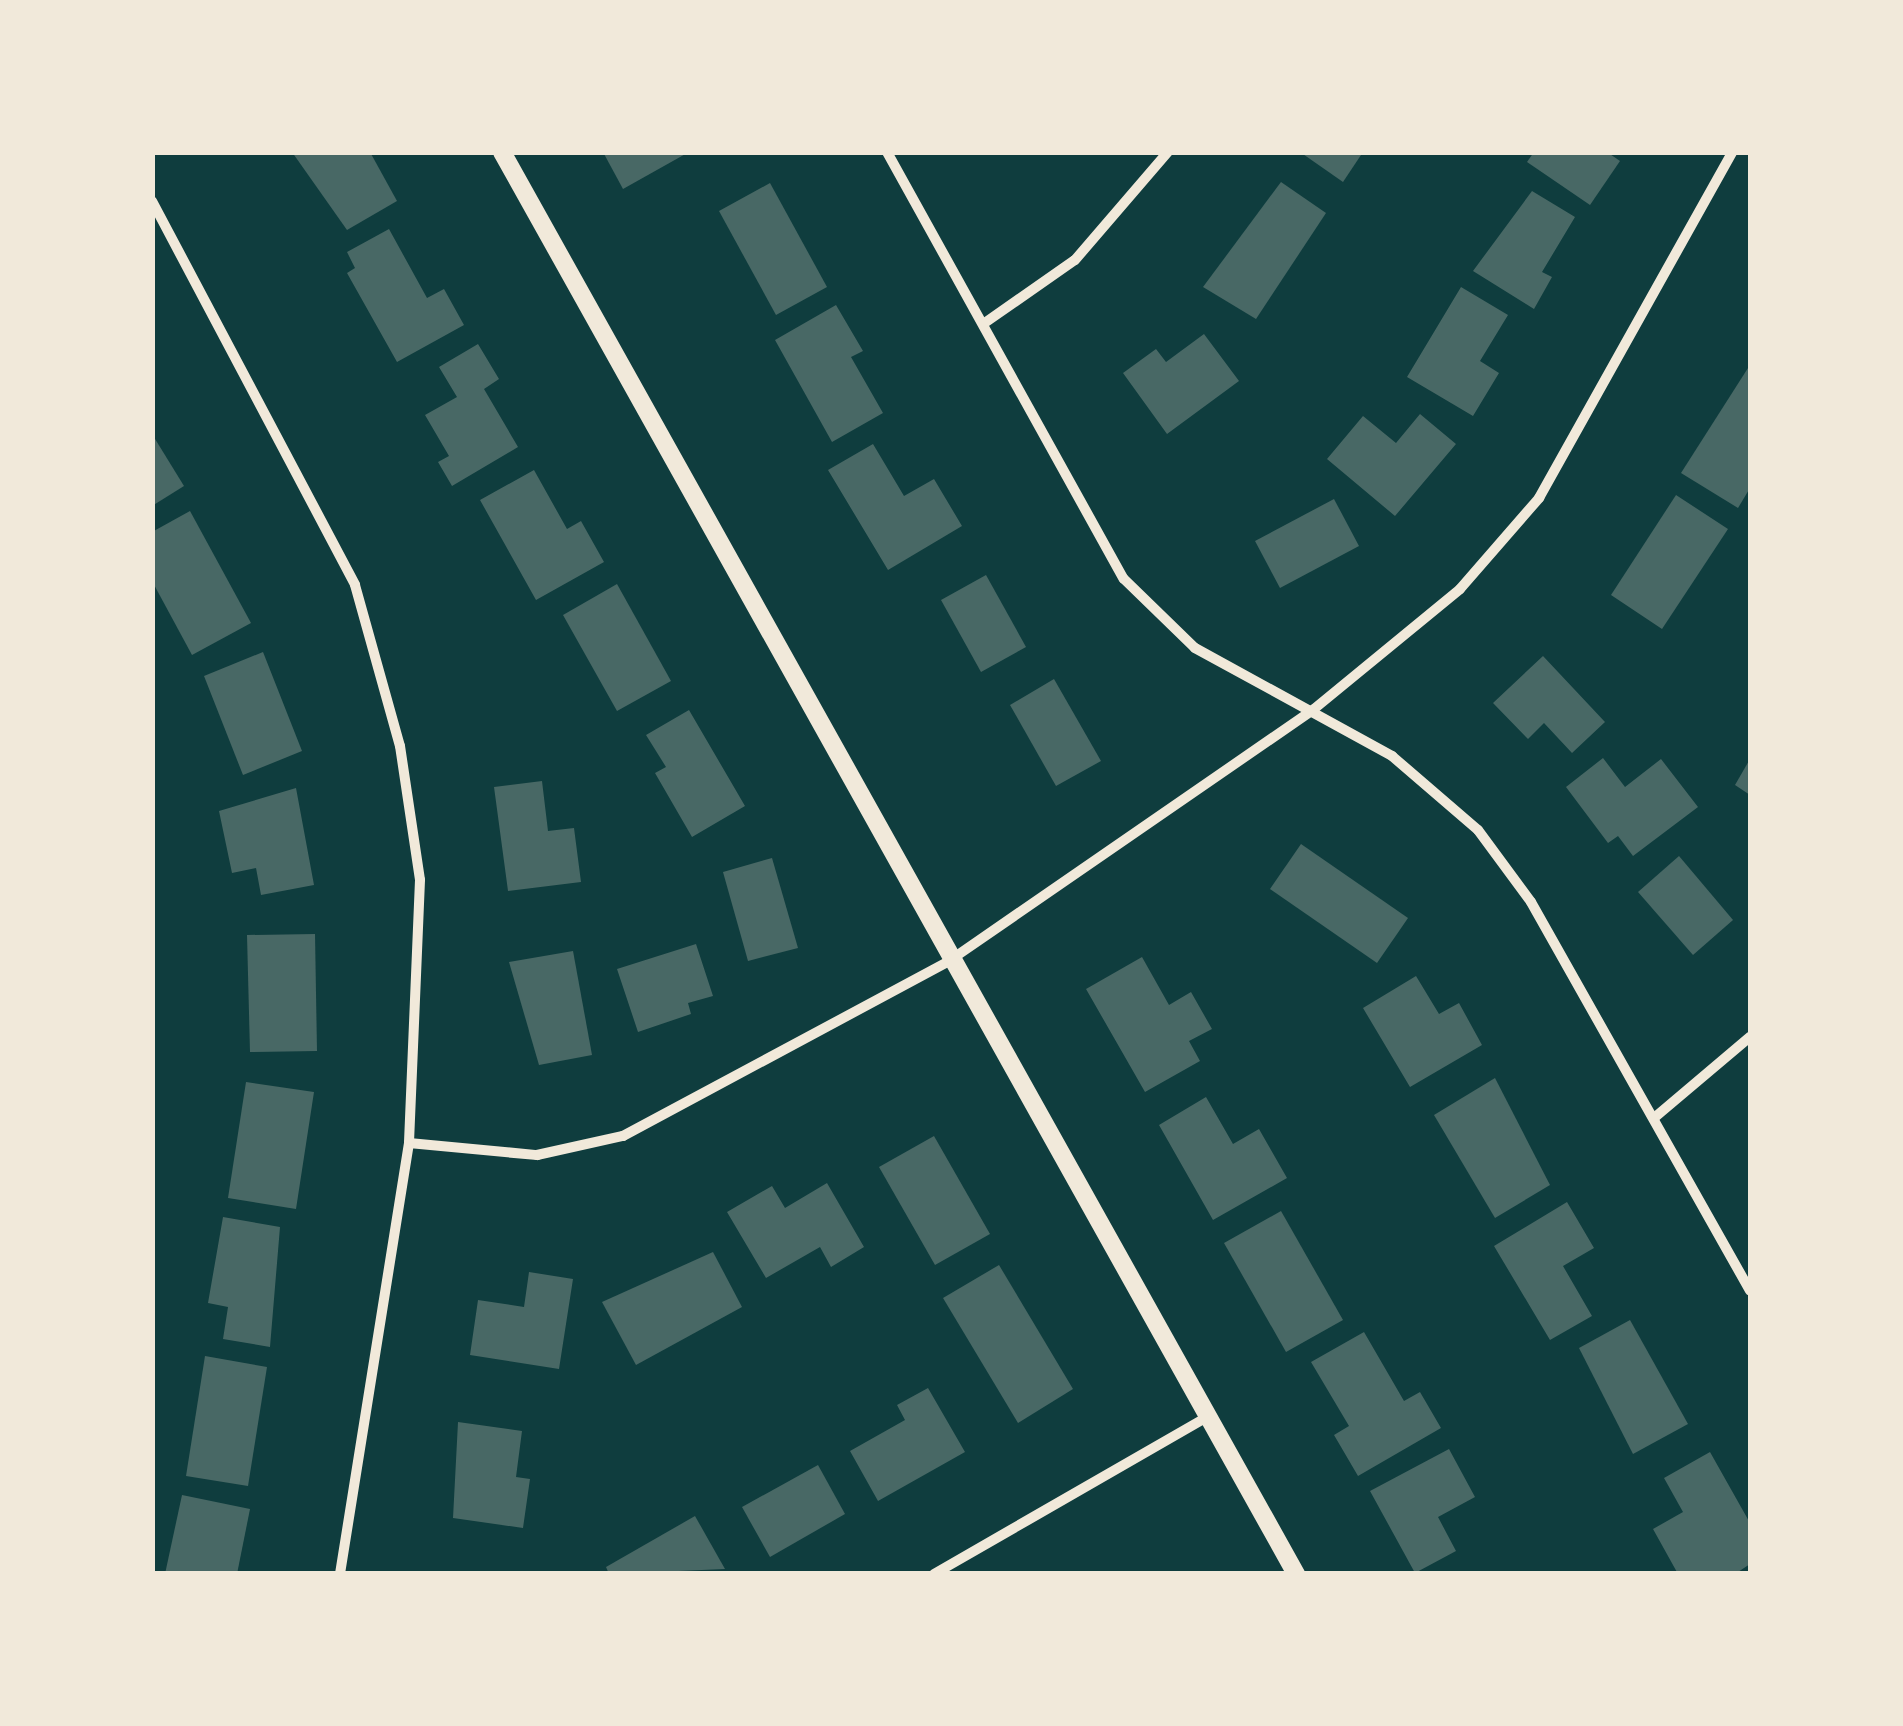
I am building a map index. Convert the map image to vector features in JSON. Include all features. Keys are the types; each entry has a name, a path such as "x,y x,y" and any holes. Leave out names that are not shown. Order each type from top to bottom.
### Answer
{"street":[{"path":"502,152 950,961 1296,1574"},
{"path":"887,152 986,322 1124,579 1196,648 1314,710 1421,776 1478,830 1531,902 1750,1290"},
{"path":"986,322 1075,260 1168,152"},
{"path":"409,1143 537,1155 624,1136 950,961 1314,710 1460,589 1539,498 1732,152"},
{"path":"152,201 339,544 377,655 420,880 409,1143 340,1574"},
{"path":"1654,1118 1750,1038"},
{"path":"934,1574 1207,1418"}],"building":[{"path":"292,152 370,152 397,201 347,230"},
{"path":"603,152 689,152 623,189"},
{"path":"1300,152 1363,152 1343,182"},
{"path":"1534,152 1607,152 1620,161 1590,205 1527,162"},
{"path":"1281,182 1326,213 1256,319 1203,287"},
{"path":"770,183 827,287 776,315 719,211"},
{"path":"1532,191 1575,217 1542,272 1552,277 1534,309 1473,271"},
{"path":"389,229 427,298 444,289 464,325 397,362 347,273 355,268 347,252"},
{"path":"1461,287 1508,315 1480,361 1499,373 1473,416 1407,377"},
{"path":"836,305 863,351 851,357 883,413 832,442 775,340"},
{"path":"1204,334 1239,381 1167,434 1123,373 1156,349 1166,362"},
{"path":"478,344 499,379 484,389 518,447 452,486 438,462 449,456 425,415 457,397 439,367"},
{"path":"1748,368 1750,488 1738,508 1681,473"},
{"path":"1420,414 1456,444 1395,516 1327,459 1363,416 1396,443"},
{"path":"152,434 184,486 152,506"},
{"path":"873,444 904,496 934,479 962,526 888,570 828,470"},
{"path":"534,470 567,529 581,521 604,562 536,600 480,500"},
{"path":"1676,495 1728,529 1662,629 1611,595"},
{"path":"1334,499 1359,546 1280,588 1255,541"},
{"path":"190,511 251,623 192,655 152,581 152,532"},
{"path":"986,575 1026,647 981,672 941,600"},
{"path":"617,584 671,681 617,711 563,615"},
{"path":"263,652 302,751 243,775 204,676"},
{"path":"1543,656 1605,722 1572,753 1544,723 1528,739 1493,703"},
{"path":"1054,679 1101,761 1056,786 1010,705"},
{"path":"689,710 745,806 692,837 655,773 666,767 646,735"},
{"path":"1603,758 1625,787 1661,759 1698,807 1633,856 1618,836 1608,843 1566,787"},
{"path":"1750,759 1750,795 1735,785"},
{"path":"542,781 548,831 574,828 581,882 508,891 494,787"},
{"path":"296,788 314,885 261,895 256,868 232,873 219,811"},
{"path":"1301,844 1408,918 1377,963 1270,889"},
{"path":"1679,856 1733,920 1693,955 1638,892"},
{"path":"772,858 798,948 748,961 723,872"},
{"path":"315,934 317,1051 250,1052 247,935"},
{"path":"696,944 713,996 688,1003 691,1014 638,1032 617,969"},
{"path":"573,951 592,1055 539,1065 509,962"},
{"path":"1142,957 1169,1005 1191,992 1212,1029 1189,1041 1200,1061 1145,1092 1086,989"},
{"path":"1416,976 1439,1014 1459,1003 1482,1045 1410,1087 1363,1008"},
{"path":"1495,1078 1550,1185 1495,1218 1434,1115"},
{"path":"246,1082 314,1092 296,1209 228,1198"},
{"path":"1206,1097 1233,1144 1259,1129 1287,1178 1213,1220 1159,1125"},
{"path":"934,1136 990,1234 935,1265 879,1167"},
{"path":"827,1183 864,1247 831,1267 820,1247 766,1278 727,1212 772,1186 785,1208"},
{"path":"1567,1202 1594,1248 1563,1266 1592,1316 1550,1340 1494,1246"},
{"path":"1281,1211 1343,1320 1286,1352 1224,1243"},
{"path":"223,1217 280,1227 270,1347 223,1339 228,1307 208,1303"},
{"path":"713,1252 742,1307 636,1365 602,1302"},
{"path":"999,1265 1073,1389 1018,1423 943,1298"},
{"path":"529,1272 573,1279 559,1369 470,1355 478,1300 524,1307"},
{"path":"1630,1320 1688,1424 1633,1454 1579,1348"},
{"path":"1364,1332 1404,1401 1420,1392 1441,1428 1358,1476 1334,1435 1349,1426 1311,1362"},
{"path":"205,1356 267,1367 248,1486 186,1476"},
{"path":"928,1388 965,1452 878,1501 850,1451 905,1420 897,1405"},
{"path":"458,1422 522,1431 516,1477 530,1479 523,1528 453,1518"},
{"path":"1449,1449 1475,1497 1438,1517 1456,1551 1415,1573 1370,1491"},
{"path":"1710,1452 1750,1523 1750,1564 1735,1574 1678,1574 1653,1529 1683,1512 1664,1478"},
{"path":"818,1465 845,1514 770,1557 742,1507"},
{"path":"182,1495 250,1509 237,1574 165,1574"},
{"path":"695,1516 725,1569 609,1574 606,1567"}]}
